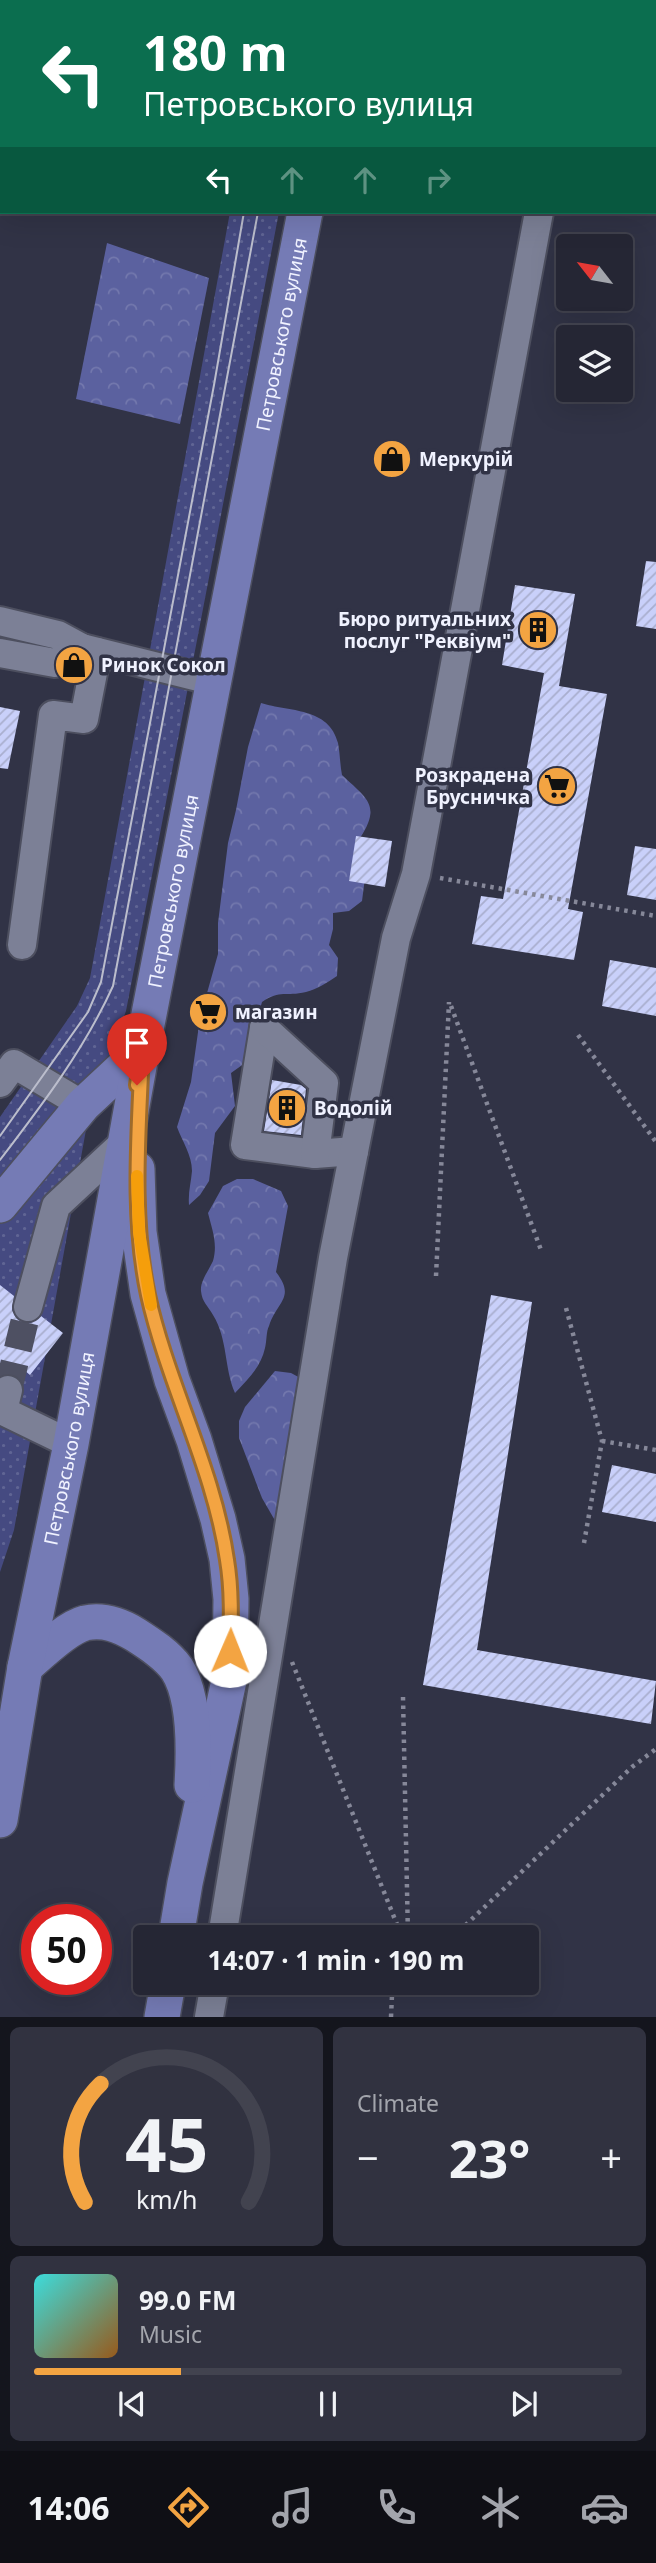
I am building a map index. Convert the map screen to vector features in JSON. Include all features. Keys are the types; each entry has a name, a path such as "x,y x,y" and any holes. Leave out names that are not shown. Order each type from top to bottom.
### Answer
{"main road":[{"name":"Петровського вулиця","path":"0,1820 8,1669 71,1444 142,1050 305,214"},
{"path":"0,1205 83,1105 142,1050"},
{"path":"142,1050 137,1164 139,1232 148,1294 172,1380 218,1519 227,1559 231,1599 230,1676 178,1925"},
{"path":"8,1669 83,1623 106,1621 125,1628 156,1648 177,1670 189,1701 192,1739 193,1773 185,1883"},
{"path":"162,2017 166,1995"}],"lane":[{"path":"224,1925 333,1258 396,938 416,874 539,214"},
{"path":"0,621 58,635 89,650 214,681"},
{"path":"0,653 55,663 89,650"},
{"path":"22,945 53,715 84,719 89,650"},
{"path":"5,1069 83,1105"},
{"path":"28,1307 56,1206 128,1139"},
{"path":"315,1154 354,1152"},
{"path":"8,1391 4,1411 71,1444"},
{"path":"209,2017 213,1995"}],"path":[{"path":"416,874 656,916"},
{"path":"436,1276 449,1002 541,1250"},
{"path":"578,1035 656,1142"},
{"path":"566,1308 602,1441 584,1543"},
{"path":"602,1441 656,1450"},
{"path":"290,1656 397,1925"},
{"path":"403,1697 408,1925"},
{"path":"466,1925 632,1767 656,1749"},
{"path":"391,2017 392,1995"}],"shaded area":[{"path":"230,214 279,214 126,1011 89,1113 14,1530 0,1572 0,1117 77,1006 90,978"}],"green space":[{"path":"107,243 209,278 180,424 76,399"},
{"path":"261,703 307,713 326,723 333,731 338,743 342,775 364,796 370,810 367,827 360,838 366,870 362,901 349,911 333,913 329,945 338,958 337,976 310,991 279,994 262,1002 245,1063 231,1073 235,1106 215,1133 209,1181 189,1205 192,1165 177,1127 191,1082 200,1018 218,954 218,923 228,843 248,747"},
{"path":"237,1179 253,1179 281,1191 288,1206 276,1272 282,1281 285,1294 268,1328 260,1361 235,1393 218,1324 204,1301 201,1287 213,1261 215,1249 208,1213 223,1186"},
{"path":"275,1371 291,1373 304,1380 277,1524 262,1498 239,1438 239,1421 245,1407"}],"building":[{"path":"646,561 656,562 656,629 636,626"},
{"path":"515,585 575,594 559,686 607,694 568,909 583,912 574,960 472,944 481,896 503,899 544,673 502,665"},
{"path":"0,707 20,711 8,769 0,768"},
{"path":"356,836 392,841 385,887 349,881"},
{"path":"635,846 656,849 656,900 627,895"},
{"path":"610,960 656,968 656,1016 602,1006"},
{"path":"272,1080 301,1085 306,1089 301,1135 264,1131"},
{"path":"0,1285 14,1296 12,1310 17,1319 31,1323 41,1316 63,1333 30,1375 24,1370 18,1377 11,1374 0,1376"},
{"path":"491,1295 532,1302 477,1650 656,1681 651,1724 423,1685"},
{"path":"612,1465 656,1474 656,1522 602,1512"}],"tunnel":[{"path":"8,1390 28,1307"}],"tram line":[{"path":"0,1136 88,1012 101,982 244,214"},
{"path":"0,1160 76,1055 113,986 258,214"}],"slow traffic":[{"path":"137,1176 139,1232 151,1305"}],"place":[{"name":"Меркурій","path":"392,459"},
{"name":"Бюро ритуальних послуг \"Реквіум\"","path":"538,630"},
{"name":"Ринок Сокол","path":"74,665"},
{"name":"Розкрадена Брусничка","path":"557,786"},
{"name":"магазин","path":"208,1012"},
{"name":"Водолій","path":"287,1108"}],"route":[{"path":"137,1085 142,1050 137,1164 139,1232 148,1294 172,1380 218,1519 227,1559 231,1599 230,1651"}]}
